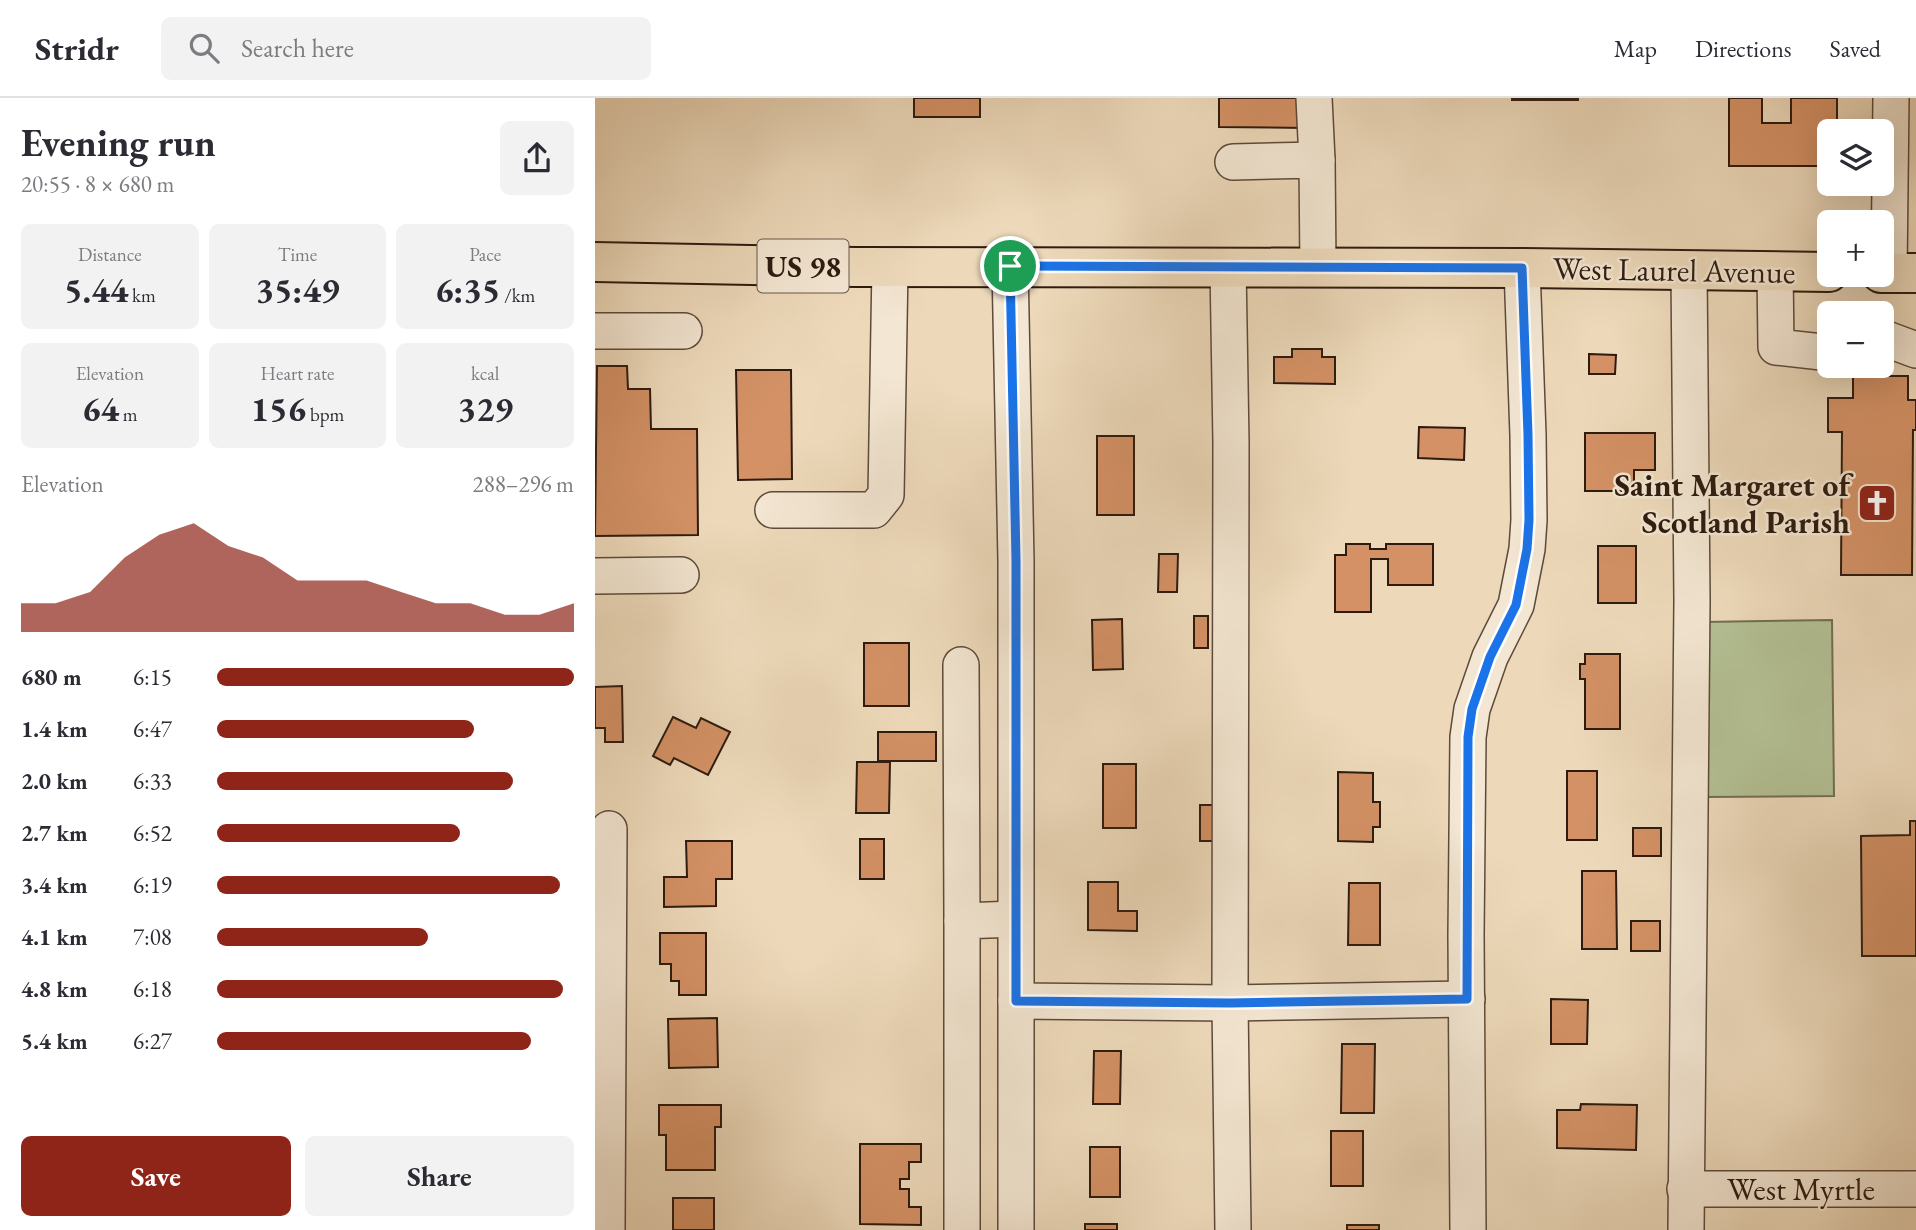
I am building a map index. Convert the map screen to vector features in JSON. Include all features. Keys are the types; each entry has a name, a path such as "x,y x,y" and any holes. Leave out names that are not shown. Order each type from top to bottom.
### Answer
{"main road":[{"name":"West Laurel Avenue","path":"595,262 890,267 1522,268 1817,272"}],"street":[{"path":"1314,98 1318,267"},
{"path":"1891,98 1895,273"},
{"path":"1233,162 1317,160"},
{"path":"1010,266 1016,561 1016,1230"},
{"path":"773,510 874,510 886,495 890,267"},
{"path":"1228,267 1233,1230"},
{"path":"1468,1230 1468,737 1472,709 1490,657 1516,605 1527,549 1528,435 1522,268"},
{"path":"1686,1230 1692,601 1689,270"},
{"path":"1775,271 1776,347 1817,351"},
{"path":"595,331 684,331"},
{"path":"1894,342 1916,350"},
{"path":"595,576 681,575"},
{"path":"961,666 962,1230"},
{"path":"607,1230 601,1155 609,829"},
{"path":"962,921 1015,919"},
{"path":"1016,1001 1230,1003 1467,999"},
{"name":"West Myrtle","path":"1685,1189 1916,1189"}],"green space":[{"path":"1832,620 1834,796 1705,797 1703,622"}],"building":[{"path":"914,98 980,98 980,117 914,117"},
{"path":"1219,98 1306,98 1305,128 1219,127"},
{"path":"1578,98 1578,100 1512,100"},
{"path":"1729,98 1762,98 1762,123 1791,123 1791,98 1837,98 1837,119 1817,119 1817,166 1729,166"},
{"path":"1292,349 1322,349 1322,357 1335,357 1335,384 1274,383 1274,357 1292,357"},
{"path":"1589,354 1616,355 1615,374 1589,374"},
{"path":"597,366 627,366 628,389 650,389 651,429 697,429 698,535 595,536"},
{"path":"736,370 791,370 792,479 738,480"},
{"name":"Saint Margaret of Scotland Parish","path":"1908,376 1908,400 1916,400 1916,430 1913,430 1912,575 1841,575 1842,432 1828,432 1828,398 1853,398 1853,378"},
{"path":"1419,427 1465,428 1464,460 1418,458"},
{"path":"1585,433 1655,433 1655,470 1634,470 1634,491 1585,491"},
{"path":"1097,436 1134,436 1134,515 1097,515"},
{"path":"1346,544 1370,544 1370,549 1386,549 1386,544 1433,544 1433,585 1388,585 1388,559 1371,559 1371,612 1335,612 1335,555 1346,555"},
{"path":"1598,546 1636,546 1636,603 1598,603"},
{"path":"1159,554 1178,554 1177,592 1158,592"},
{"path":"1194,616 1208,616 1208,648 1194,648"},
{"path":"1122,619 1123,669 1093,670 1092,620"},
{"path":"864,643 909,643 909,706 864,706"},
{"path":"1585,654 1620,654 1620,729 1585,729 1585,679 1580,679 1580,664 1585,664"},
{"path":"622,686 623,742 605,742 605,728 595,728 595,687"},
{"path":"673,717 696,728 701,718 730,732 708,775 674,758 670,765 653,756"},
{"path":"878,732 936,732 936,761 878,761"},
{"path":"857,762 890,762 889,813 856,813"},
{"path":"1103,764 1136,764 1136,828 1103,828"},
{"path":"1567,771 1597,771 1597,840 1567,840"},
{"path":"1338,772 1373,773 1373,802 1380,802 1380,827 1373,827 1373,842 1338,841"},
{"path":"1200,805 1214,805 1214,841 1200,841"},
{"path":"1910,821 1916,821 1916,956 1862,956 1861,836 1910,835"},
{"path":"1633,828 1661,828 1661,856 1633,856"},
{"path":"860,839 884,839 884,879 860,879"},
{"path":"686,841 732,841 732,879 716,879 716,906 664,907 664,877 687,877"},
{"path":"1582,871 1616,871 1617,949 1582,949"},
{"path":"1088,882 1118,882 1118,911 1137,911 1137,931 1088,930"},
{"path":"1349,883 1380,883 1380,945 1348,945"},
{"path":"1631,921 1660,921 1660,951 1631,951"},
{"path":"660,933 706,933 706,995 679,995 679,981 671,981 671,964 660,964"},
{"path":"1551,999 1588,1000 1587,1044 1551,1044"},
{"path":"717,1018 718,1067 669,1068 668,1019"},
{"path":"1342,1044 1375,1044 1374,1113 1341,1113"},
{"path":"1094,1051 1121,1051 1120,1104 1093,1104"},
{"path":"1581,1104 1637,1105 1636,1150 1557,1148 1557,1110 1580,1110"},
{"path":"659,1105 721,1105 721,1127 715,1127 715,1170 666,1170 666,1135 659,1135"},
{"path":"1331,1131 1363,1131 1363,1186 1331,1186"},
{"path":"860,1144 921,1144 921,1162 909,1162 909,1179 900,1179 900,1189 909,1189 909,1207 921,1207 921,1225 860,1224"},
{"path":"1090,1147 1120,1147 1120,1197 1090,1197"},
{"path":"673,1198 714,1198 714,1230 673,1230"},
{"path":"1085,1224 1117,1224 1117,1230 1085,1230"},
{"path":"1347,1225 1379,1225 1379,1230 1347,1230"}],"place":[{"name":"Saint Margaret of Scotland Parish","path":"1877,503"}],"route":[{"path":"1010,266 1522,268 1528,435 1527,549 1516,605 1490,657 1472,709 1468,737 1467,999 1230,1003 1016,1001 1016,561 1010,266"}]}
